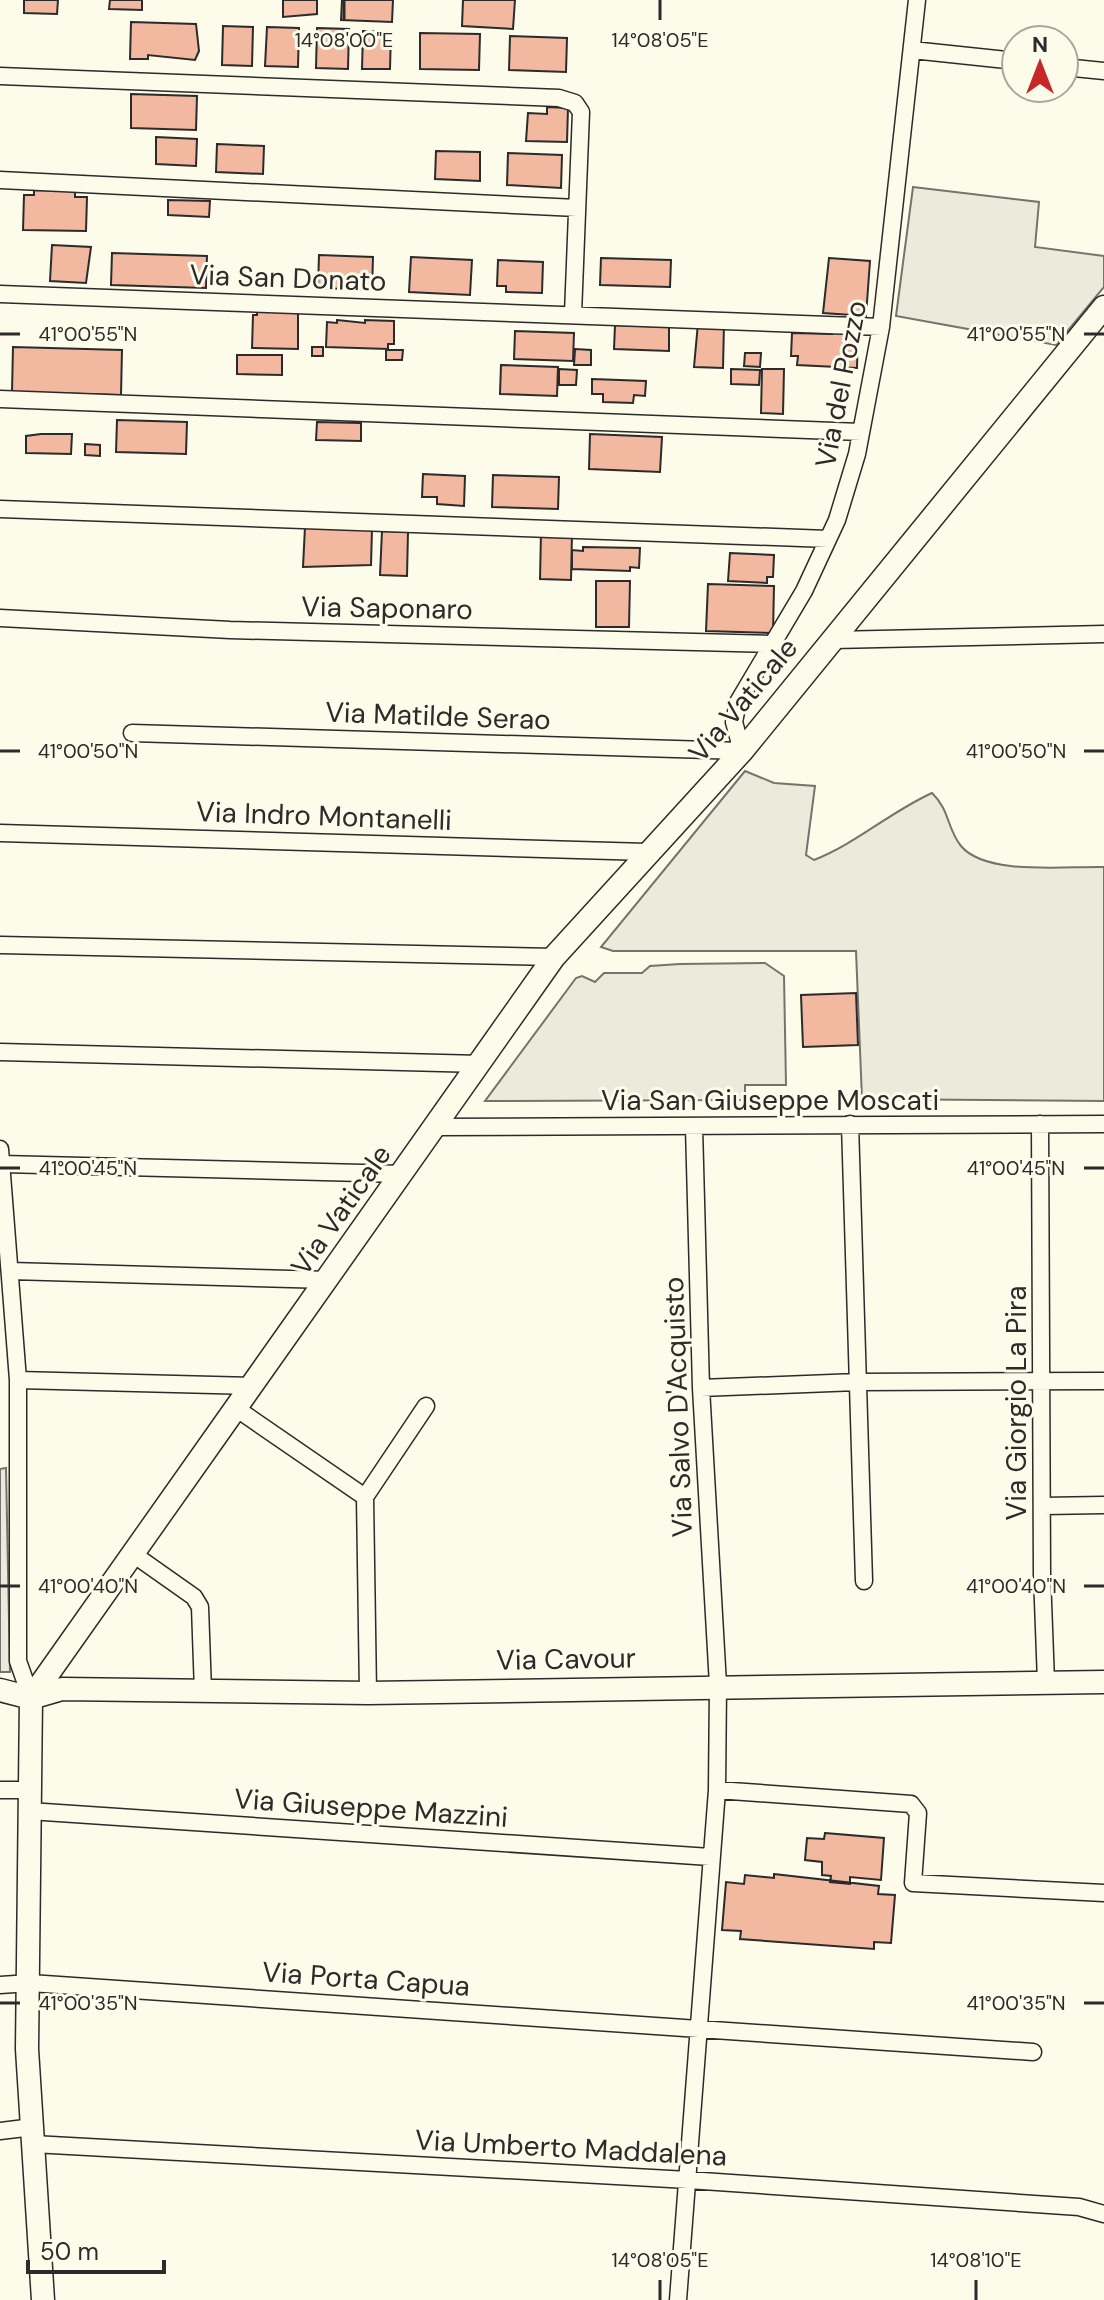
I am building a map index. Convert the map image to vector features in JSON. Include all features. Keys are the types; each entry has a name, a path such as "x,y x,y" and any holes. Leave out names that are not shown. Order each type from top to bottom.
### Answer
{"street":[{"name":"Via del Pozzo","path":"742,751 734,722 738,702 773,644 828,539 846,492 861,432 881,327 917,0"},
{"path":"912,50 1000,59"},
{"path":"1080,69 1104,71"},
{"path":"0,76 559,98 575,103 581,112 573,314"},
{"path":"0,180 577,208"},
{"name":"Via San Donato","path":"0,294 881,327"},
{"name":"Via Vaticale","path":"31,1698 554,957 742,751 1101,315"},
{"path":"0,399 861,432"},
{"path":"0,509 828,539"},
{"name":"Via Saponaro","path":"0,618 230,630 773,644"},
{"path":"833,640 1104,634"},
{"name":"Via Matilde Serao","path":"132,733 742,751"},
{"name":"Via Indro Montanelli","path":"0,833 647,852"},
{"path":"0,945 554,957"},
{"path":"0,1052 481,1064"},
{"path":"850,1124 864,1581"},
{"name":"Via Giorgio La Pira","path":"1040,1124 1046,1682"},
{"name":"Via San Giuseppe Moscati","path":"436,1127 1104,1124"},
{"name":"Via Salvo D'Acquisto","path":"678,2300 717,1790 718,1685 701,1388 694,1127"},
{"path":"43,2300 27,2049 31,1698 18,1661 18,1380 2,1210 1,1157 402,1174"},
{"path":"8,1276 328,1280"},
{"path":"18,1380 253,1386"},
{"path":"701,1388 857,1382 1104,1381"},
{"path":"0,1406 18,1406"},
{"path":"368,1693 365,1497 426,1406"},
{"path":"237,1409 365,1497"},
{"path":"1043,1506 1104,1505"},
{"path":"133,1554 194,1597 200,1607 203,1692"},
{"name":"Via Cavour","path":"31,1698 62,1689 368,1693 718,1685 1104,1682"},
{"path":"0,1690 31,1698"},
{"name":"Via Giuseppe Mazzini","path":"0,1790 29,1800 710,1857"},
{"path":"717,1790 911,1804 918,1813 913,1883 1104,1893"},
{"name":"Via Porta Capua","path":"0,1985 30,1983 1033,2052"},
{"name":"Via Umberto Maddalena","path":"0,2131 33,2136 1079,2207 1104,2214"}],"shaded area":[{"path":"913,187 1039,202 1035,247 1104,256 1104,287 1056,345 896,316"},
{"path":"745,771 774,783 815,786 806,855 814,860 932,793 942,806 956,840 973,855 988,862 1027,867 1104,867 1104,1101 862,1099 856,951 613,951 601,947"},
{"path":"765,963 784,976 786,1085 745,1085 745,1100 485,1101 576,978 582,976 595,982 604,973 642,973 650,966"},
{"path":"6,1468 10,1672 0,1672 0,1469"}],"building":[{"path":"24,0 58,0 57,14 24,13"},
{"path":"110,0 142,0 142,10 109,9"},
{"path":"283,0 317,0 317,14 283,17"},
{"path":"342,0 393,0 392,22 341,20"},
{"path":"463,0 515,0 513,29 462,26"},
{"path":"131,22 196,24 199,51 195,60 148,55 148,59 130,59"},
{"path":"223,26 253,27 252,66 222,65"},
{"path":"267,27 299,28 298,67 265,66"},
{"path":"317,28 349,29 348,69 316,68"},
{"path":"363,31 391,32 390,69 362,69"},
{"path":"420,33 480,34 479,70 420,69"},
{"path":"510,36 567,38 566,72 509,70"},
{"path":"131,94 197,96 196,130 131,128"},
{"path":"547,107 568,108 567,142 526,141 528,113 547,114"},
{"path":"156,137 197,139 196,166 156,164"},
{"path":"217,144 264,146 263,174 216,172"},
{"path":"436,151 480,152 480,181 435,179"},
{"path":"508,153 562,155 561,188 507,185"},
{"path":"34,190 75,191 75,197 87,197 86,231 23,230 24,195 34,195"},
{"path":"168,200 210,201 209,217 168,215"},
{"path":"52,245 91,247 86,283 50,281"},
{"path":"112,253 207,256 206,288 111,285"},
{"path":"319,255 373,257 372,290 318,288"},
{"path":"411,257 472,260 470,295 409,292"},
{"path":"601,258 671,260 670,287 600,285"},
{"path":"829,258 870,261 866,316 823,313"},
{"path":"498,260 543,262 542,293 506,292 506,286 497,286"},
{"path":"257,309 298,310 298,349 252,348 253,315 257,315"},
{"path":"337,320 365,323 365,320 394,321 394,344 388,344 388,349 326,347 327,322 337,323"},
{"path":"698,323 724,324 723,368 694,367"},
{"path":"615,325 669,327 669,351 614,349"},
{"path":"832,328 858,329 857,368 797,365 798,356 791,356 792,333 832,334"},
{"path":"515,331 574,333 573,361 514,359"},
{"path":"13,347 122,350 121,395 12,392"},
{"path":"312,347 323,347 323,356 312,356"},
{"path":"575,349 591,350 591,365 574,365"},
{"path":"386,350 403,350 402,360 386,360"},
{"path":"745,353 761,353 760,367 744,366"},
{"path":"237,355 282,355 282,375 237,374"},
{"path":"501,365 558,367 557,396 500,394"},
{"path":"559,369 577,370 576,385 559,385"},
{"path":"731,369 760,370 759,385 731,384"},
{"path":"762,369 784,369 783,414 761,413"},
{"path":"592,379 646,381 645,396 634,395 633,403 603,402 603,394 592,394"},
{"path":"117,420 187,422 186,454 116,452"},
{"path":"317,422 361,423 361,441 316,440"},
{"path":"72,434 71,454 26,453 26,436"},
{"path":"590,434 662,437 660,472 589,469"},
{"path":"85,444 100,445 100,456 85,455"},
{"path":"423,474 465,476 464,506 437,504 437,497 422,497"},
{"path":"493,475 559,477 558,509 492,507"},
{"path":"305,527 372,529 371,565 303,567"},
{"path":"382,531 408,532 407,576 380,575"},
{"path":"541,533 572,534 571,580 540,579"},
{"path":"583,547 640,548 639,568 630,567 630,571 572,569 572,550 583,551"},
{"path":"730,553 774,555 773,577 767,577 767,583 728,581"},
{"path":"596,581 630,581 629,627 596,627"},
{"path":"708,584 774,586 773,633 706,631"},
{"path":"856,993 858,1045 803,1047 801,995"},
{"path":"825,1833 884,1838 881,1880 850,1877 850,1884 830,1882 831,1876 822,1875 822,1862 805,1860 807,1838 824,1839"},
{"path":"774,1874 879,1886 878,1894 895,1895 891,1943 874,1942 874,1949 740,1939 741,1931 722,1930 726,1882 744,1884 745,1875 774,1878"}]}
